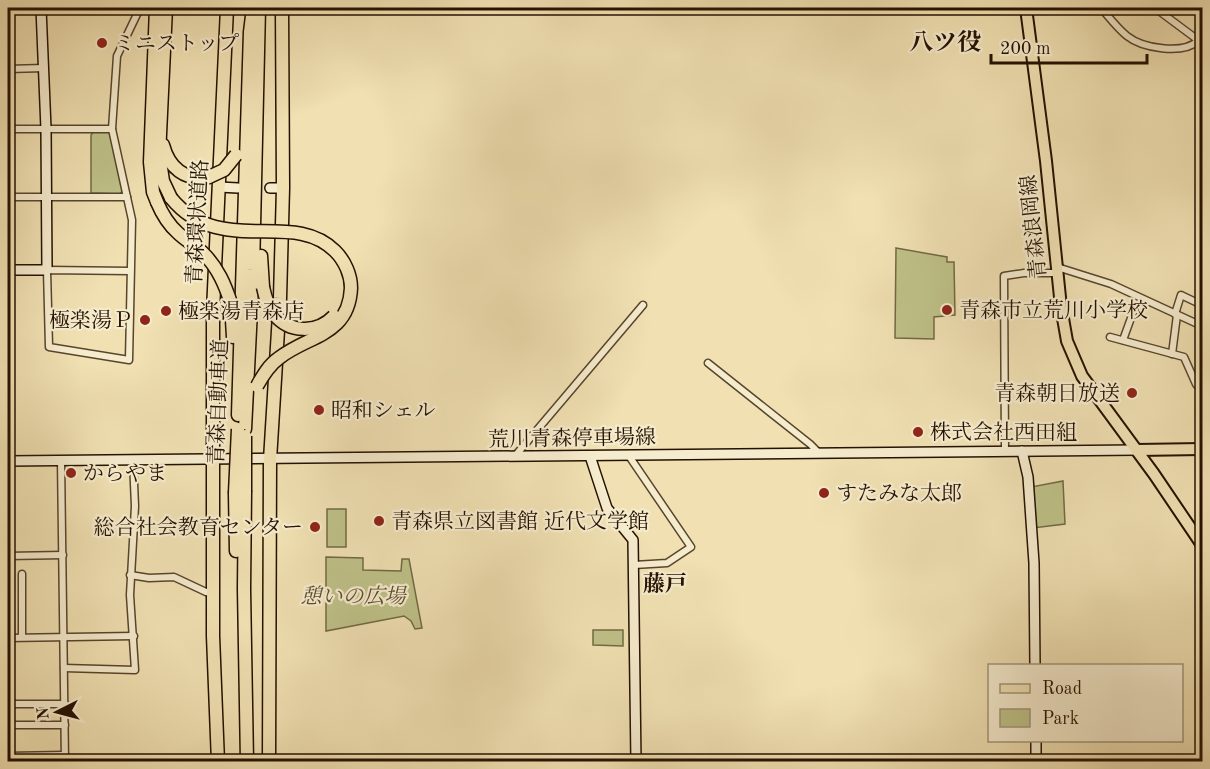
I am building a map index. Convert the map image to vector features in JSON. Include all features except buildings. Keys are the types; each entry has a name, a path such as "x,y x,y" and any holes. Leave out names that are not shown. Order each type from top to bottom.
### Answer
{"highway":[{"path":"156,8 151,129 157,179 165,201 187,223 203,231 236,237 302,240 322,247 342,270 345,292 338,311 332,319 315,328 293,327 275,316 266,299 263,287 253,115"},
{"path":"166,8 161,138 161,170 165,201 169,223 204,253 216,268 225,285 231,303 242,429"},
{"name":"青森環状道路","path":"218,762 212,593 213,280 226,8"},
{"name":"青森自動車道","path":"246,762 244,580 238,490 253,270 253,115 250,32 253,8"},
{"name":"青森自動車道","path":"253,115 259,8"},
{"path":"269,762 270,460 279,298 277,188 282,8"},
{"path":"161,138 166,155 182,174 191,177 209,177 224,170 236,155 253,115"},
{"path":"165,201 205,225 237,231 311,236 331,247 345,264 351,286 347,308 341,318 326,333 279,358 267,370 257,387 242,429"},
{"name":"青森自動車道","path":"238,490 245,466 242,429"}],"main road":[{"path":"8,270 47,270 46,129 41,8"},
{"name":"青森浪岡線","path":"1026,8 1046,162 1063,324 1076,364 1089,387 1137,450 1203,545"},
{"path":"219,187 238,188"},
{"path":"1137,450 1203,449"},
{"name":"荒川青森停車場線","path":"8,461 1137,450"},
{"path":"1022,452 1028,477 1034,563 1035,664"},
{"path":"590,456 608,508 633,540 636,762"},
{"path":"1036,742 1036,762"}],"street":[{"path":"130,271 47,270 49,348 129,360 132,220 112,129 117,56 140,8"},
{"path":"1101,8 1126,35 1138,41 1166,49 1190,46 1200,42"},
{"path":"1155,8 1200,42"},
{"path":"8,69 44,68"},
{"path":"8,129 112,129"},
{"path":"8,197 127,196"},
{"path":"1005,451 1004,276 1057,270 1111,284 1203,326"},
{"path":"1173,354 1176,314 1181,296 1203,306"},
{"path":"515,457 643,304"},
{"path":"1123,340 1135,306"},
{"path":"1110,337 1184,357 1196,384 1203,391"},
{"path":"708,363 819,453"},
{"path":"628,456 691,547 668,563 634,565"},
{"path":"8,756 65,758 62,460"},
{"path":"64,668 135,670 130,595 135,506 133,461"},
{"path":"8,556 63,555"},
{"path":"22,574 22,637"},
{"path":"130,575 149,578 174,577 212,593"},
{"path":"8,638 134,636"},
{"path":"8,704 64,704"},
{"path":"8,716 8,725 65,725"}],"green space":[{"path":"94,131 111,133 123,190 120,194 91,193 91,135"},
{"path":"896,248 947,257 947,262 954,262 955,315 934,317 934,339 895,338"},
{"path":"1063,481 1065,524 1033,528 1031,487"},
{"path":"327,509 346,509 346,547 327,547"},
{"name":"憩いの広場","path":"326,557 363,558 363,570 401,571 402,559 409,559 422,628 415,629 411,621 404,616 326,631"},
{"path":"593,630 623,630 623,646 593,645"}],"place":[{"name":"ミニストップ","path":"102,43"},
{"name":"青森市立荒川小学校","path":"947,310"},
{"name":"極楽湯青森店","path":"166,311"},
{"name":"極楽湯Ｐ","path":"145,320"},
{"name":"青森朝日放送","path":"1132,393"},
{"name":"昭和シェル","path":"319,410"},
{"name":"株式会社西田組","path":"918,432"},
{"name":"からやま","path":"71,473"},
{"name":"すたみな太郎","path":"824,493"},
{"name":"青森県立図書館 近代文学館","path":"379,521"},
{"name":"総合社会教育センター","path":"315,527"}],"district":[{"name":"八ツ役","path":"945,42"},
{"name":"藤戸","path":"665,583"}]}
